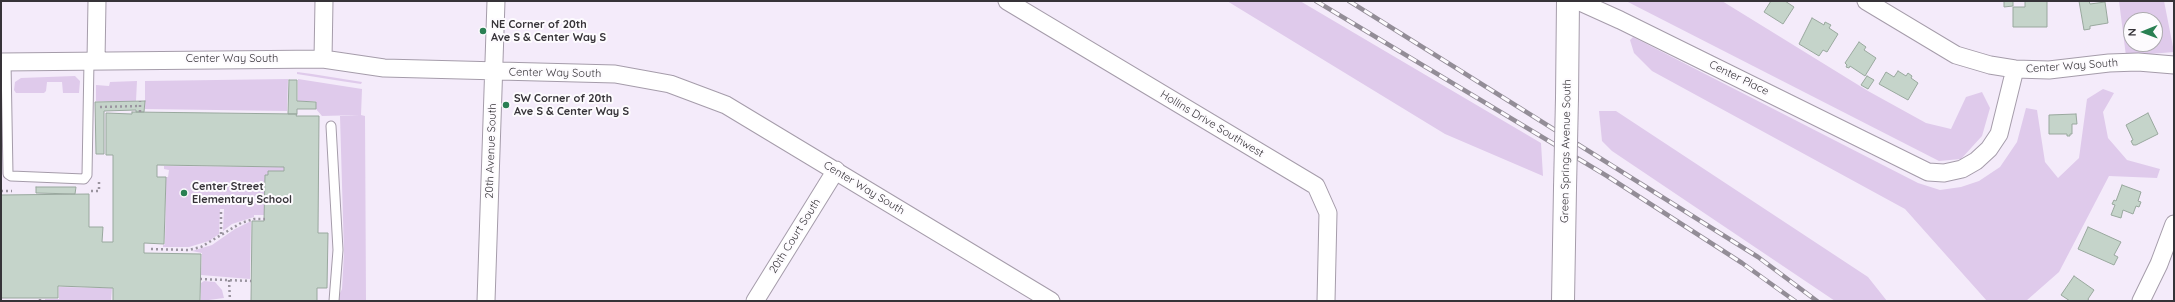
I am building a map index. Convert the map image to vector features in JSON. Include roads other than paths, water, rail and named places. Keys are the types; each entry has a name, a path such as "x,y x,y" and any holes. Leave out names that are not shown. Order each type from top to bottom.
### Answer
{"main road":[{"name":"Green Springs Avenue South","path":"1564,301 1568,1"}],"street":[{"path":"93,60 97,1"},
{"path":"323,59 324,1"},
{"name":"20th Avenue South","path":"486,301 496,1"},
{"name":"Hollins Drive Southwest","path":"1007,1 1316,186 1328,213 1326,301"},
{"name":"Center Place","path":"1578,1 1620,20 1928,172 1944,172 1962,169 1976,162 1989,150 1999,134 2015,70"},
{"name":"Center Way South","path":"1872,3 1956,55 1990,65 2015,70 2049,70 2130,62 2174,65"},
{"name":"Center Way South","path":"4,62 323,59 384,68 615,74 670,84 726,105 1051,301"},
{"name":"20th Court South","path":"755,301 836,170"},
{"path":"2141,301 2159,264 2174,224"}],"lane":[{"path":"4,62 8,174 11,176 84,179 87,175 93,60"},
{"path":"331,126 338,250 334,301"}],"railway":[{"path":"1316,1 1607,176 1742,263 1795,301"},
{"path":"1349,1 1758,257 1817,301"}],"place":[{"name":"NE Corner of 20th Ave S & Center Way S","path":"483,31"},
{"name":"SW Corner of 20th Ave S & Center Way S","path":"506,105"},
{"name":"Center Street Elementary School","path":"184,193"}]}
